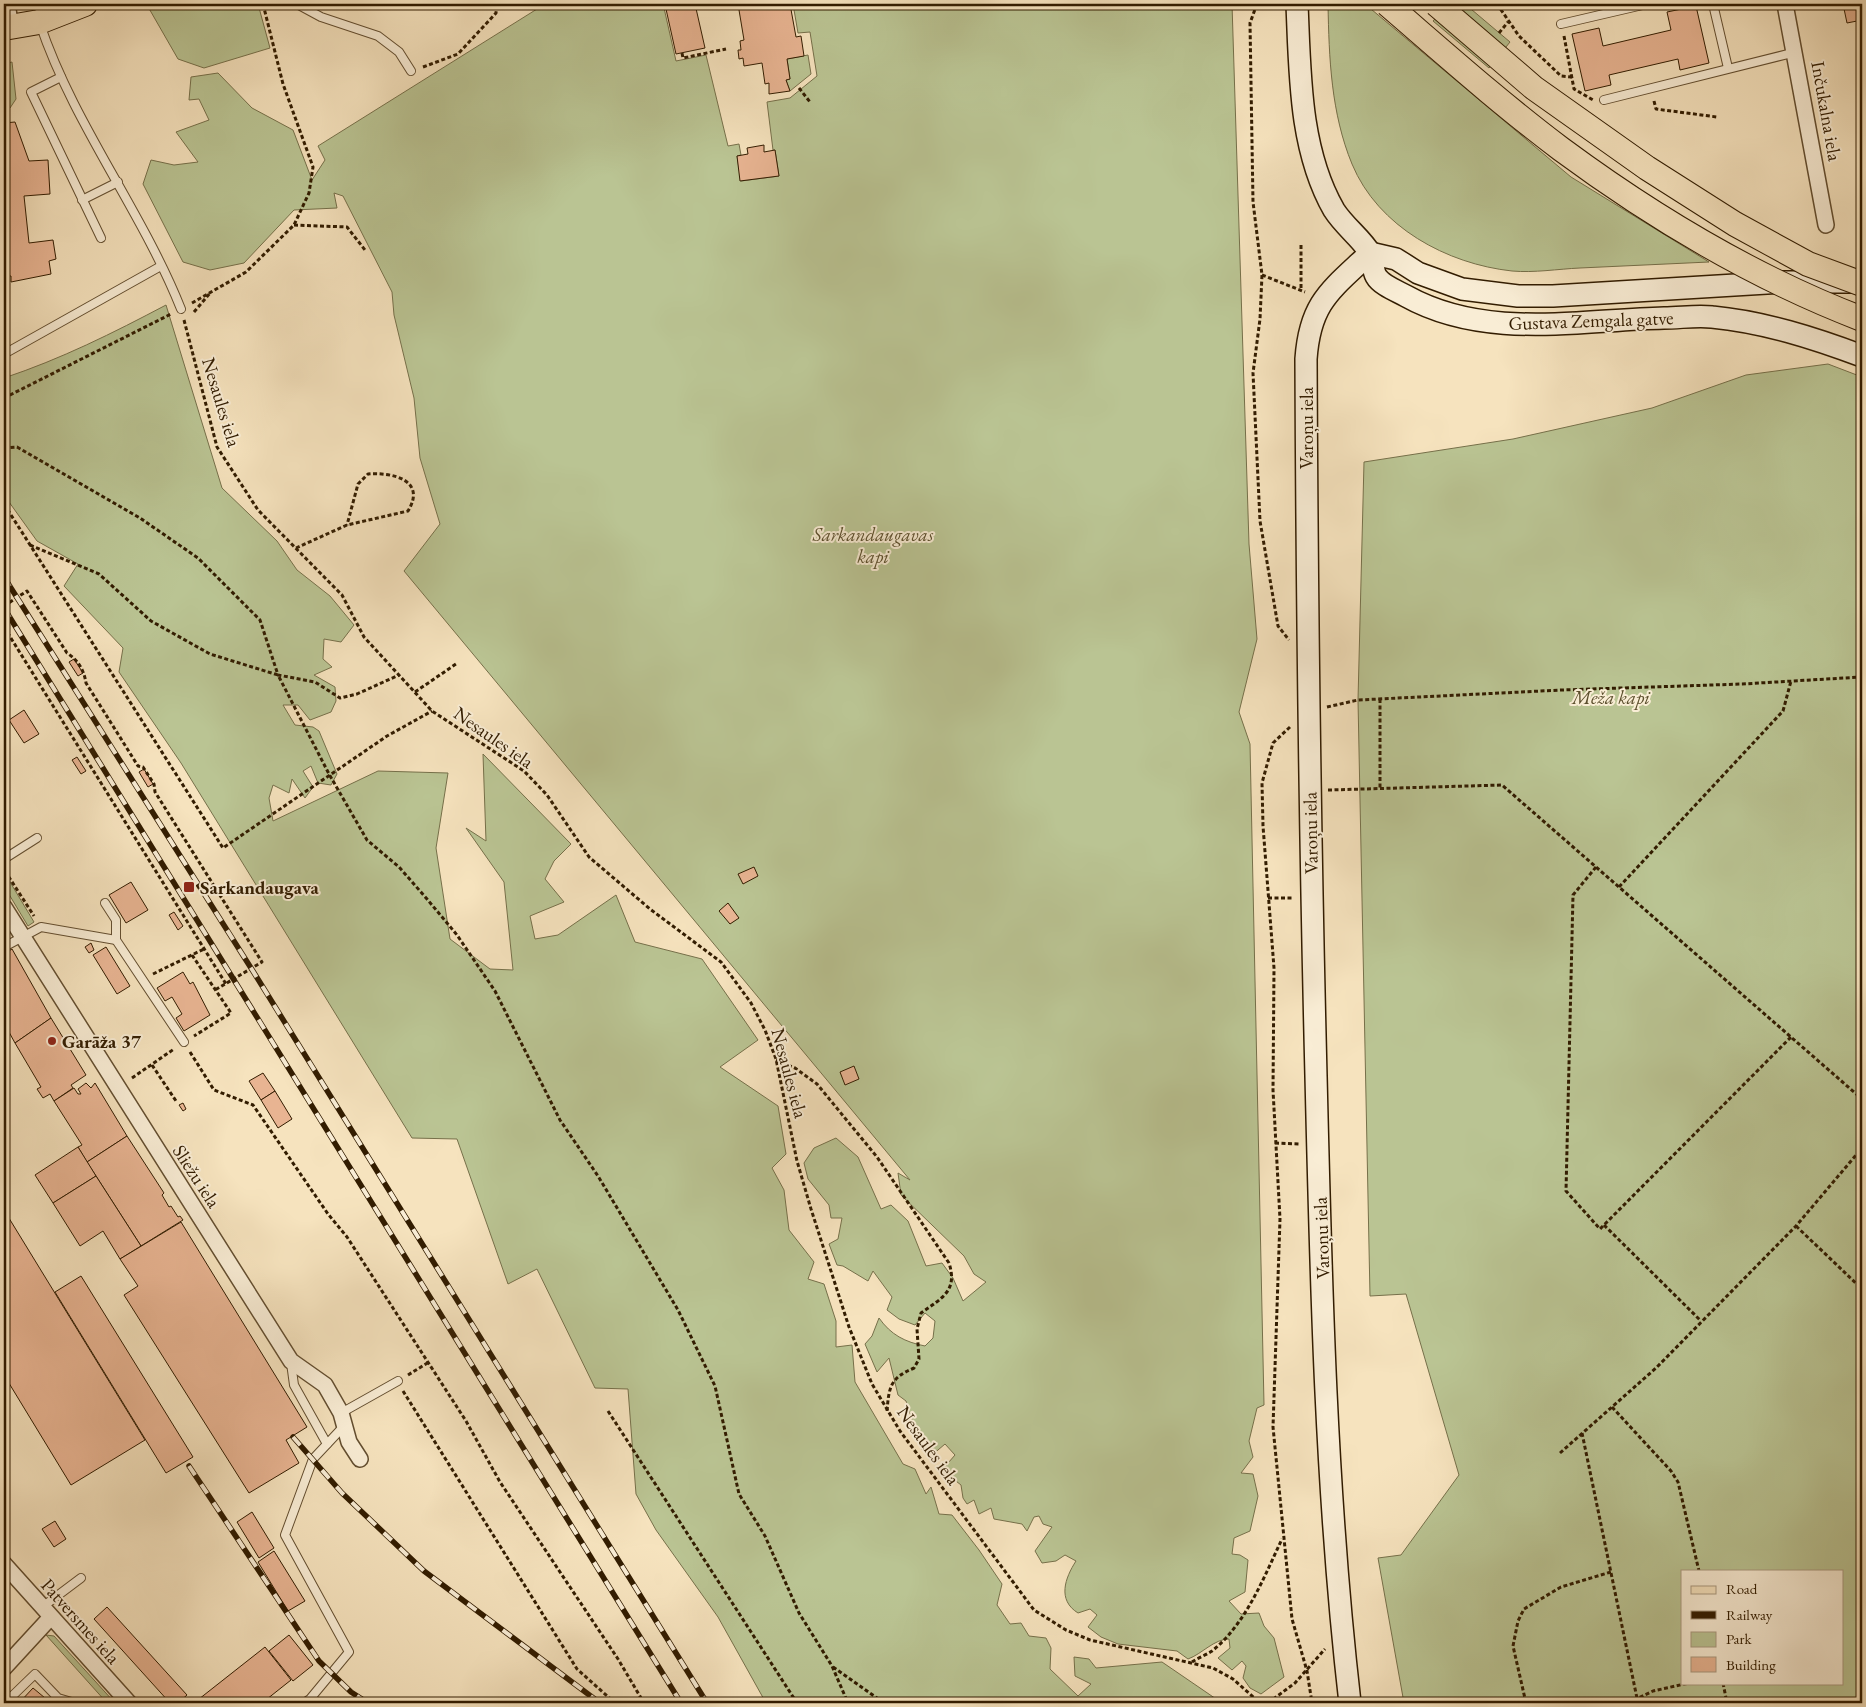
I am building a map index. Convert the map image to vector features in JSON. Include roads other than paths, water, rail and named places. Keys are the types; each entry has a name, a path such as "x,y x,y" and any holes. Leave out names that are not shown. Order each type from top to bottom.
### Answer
{"main road":[{"path":"7,28 39,22 85,4"},
{"path":"1387,4 1471,77 1561,148 1636,201 1739,263 1862,319"},
{"name":"Gustava Zemgala gatve","path":"1436,4 1534,88 1647,168 1735,224 1808,264 1862,283"}],"street":[{"path":"7,4 7,28"},
{"path":"1297,4 1301,76 1313,156 1334,211 1370,253"},
{"name":"Inčukalna iela","path":"1785,4 1796,52 1826,225"},
{"name":"Gustava Zemgala gatve","path":"1862,283 1783,282 1562,296 1518,296 1462,289 1418,273 1396,259 1370,253 1376,276 1393,288 1424,305 1474,320 1537,325 1711,317 1803,334 1862,356"},
{"name":"Varoņu iela","path":"1350,1703 1341,1629 1328,1449 1309,791 1306,359 1311,322 1321,301 1370,253"},
{"name":"Sliežu iela","path":"4,907 291,1361 325,1385 343,1419 349,1442 360,1459"},
{"name":"Patversmes iela","path":"4,1564 46,1613 129,1703"},
{"path":"4,1668 46,1613"}],"lane":[{"path":"297,4 321,17 378,36 399,52 411,71"},
{"path":"1561,24 1646,4"},
{"path":"1713,4 1728,68"},
{"path":"39,22 61,77 118,182 182,309"},
{"path":"1604,100 1796,52"},
{"path":"61,77 31,92 101,238"},
{"path":"82,200 118,182"},
{"path":"4,354 161,266"},
{"path":"4,859 37,838"},
{"path":"105,902 116,920 116,940 184,1042"},
{"path":"4,948 41,927 116,940"},
{"path":"291,1361 294,1385 327,1444"},
{"path":"304,1703 310,1699 349,1652 285,1535 306,1473 313,1459 327,1444 343,1419 398,1381"},
{"path":"46,1613 82,1578"},
{"path":"5,1703 35,1674 58,1698 75,1703"}],"railway":[{"path":"4,577 251,968 707,1703"},
{"path":"4,608 681,1703"},
{"path":"293,1437 342,1493 424,1571 600,1703"},
{"path":"189,1466 319,1661 351,1692 368,1703"}],"place":[{"name":"Sarkandaugava","path":"189,887"},
{"name":"Garāža 37","path":"52,1041"}],"park label":[{"name":"Sarkandaugavas kapi","path":"873,545"},
{"name":"Meža kapi","path":"1611,697"}]}
